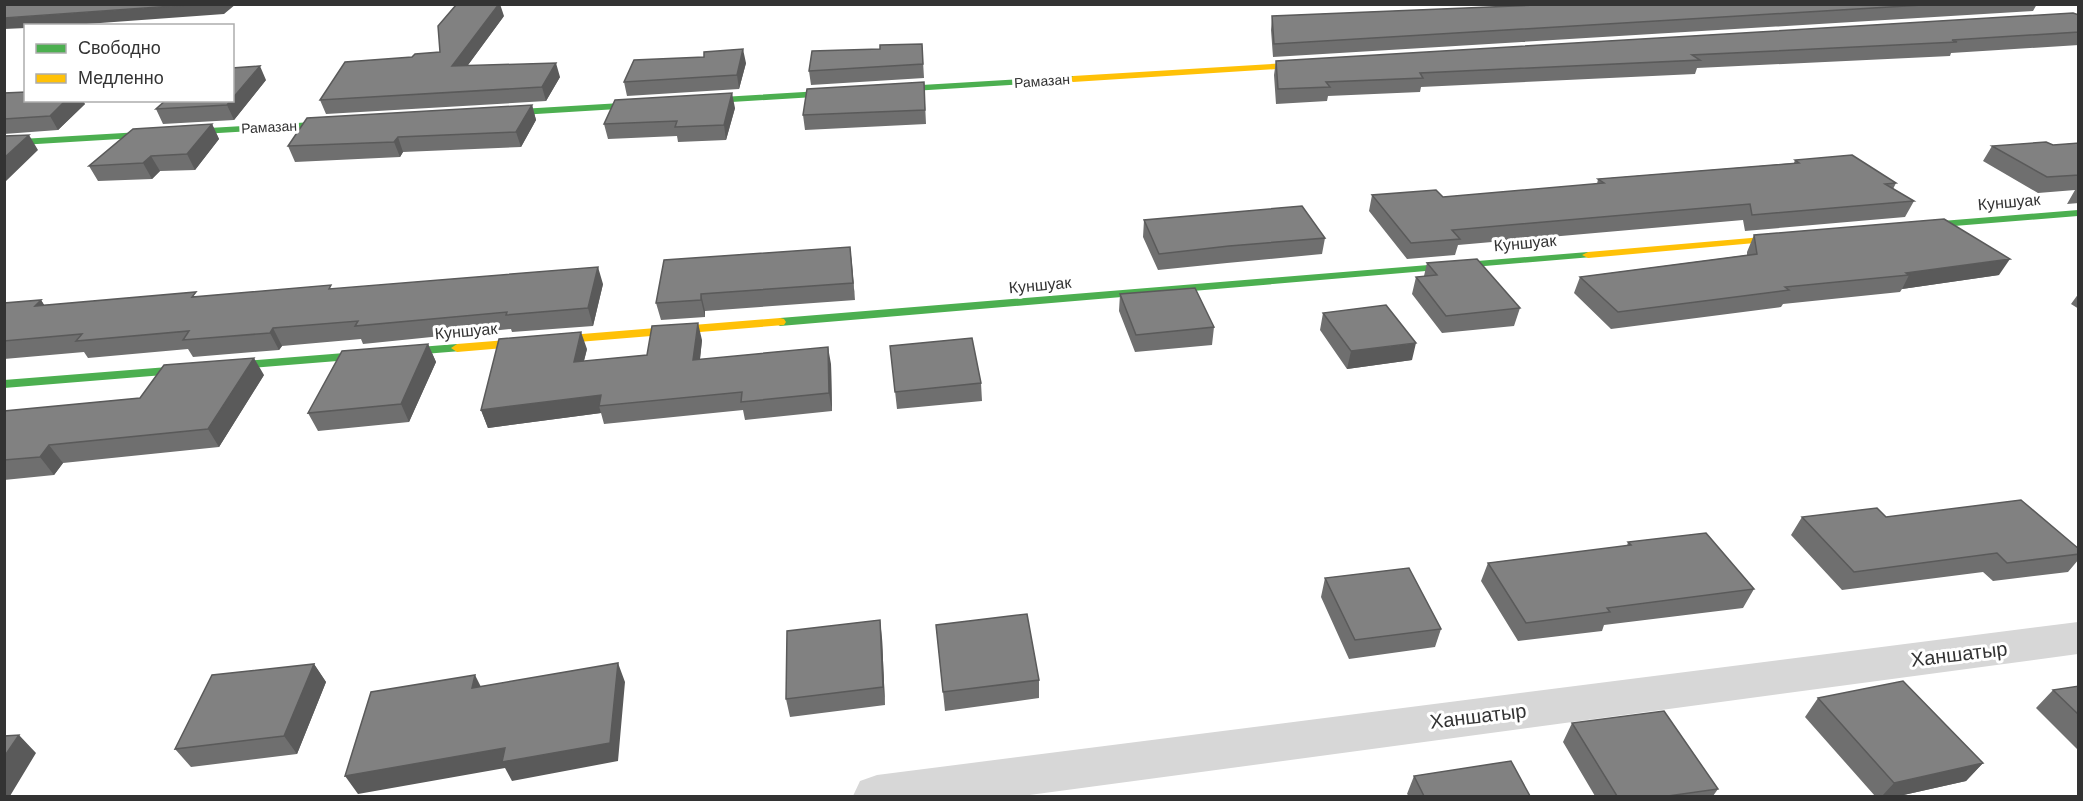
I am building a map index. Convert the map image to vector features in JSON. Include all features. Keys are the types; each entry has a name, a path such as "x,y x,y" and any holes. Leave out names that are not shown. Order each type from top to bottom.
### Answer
{"street":[{"name":"Рамазан","path":"479,115 1336,63"},
{"name":"Рамазан","path":"4,143 360,122"},
{"name":"Куншуак","path":"1889,229 2079,213"},
{"name":"Куншуак","path":"4,384 987,306 1806,236"},
{"name":"Ханшатыр","path":"877,796 2079,638"}],"building":[{"path":"4,4 201,4 4,18"},
{"path":"499,4 452,66 556,63 542,87 320,100 345,62 412,57 415,54 440,52 438,26 456,5"},
{"path":"1561,4 1939,4 1274,44 1272,16"},
{"path":"2073,13 2079,15 2079,32 1952,40 1957,42 1692,55 1700,60 1420,73 1423,78 1326,82 1330,87 1278,89 1276,61"},
{"path":"922,44 923,64 809,71 812,51 880,49 880,45"},
{"path":"743,49 737,75 624,82 634,60 704,57 704,52"},
{"path":"260,66 234,97 234,68"},
{"path":"924,82 925,110 803,115 807,89"},
{"path":"24,92 24,102 64,102 50,116 4,119 4,93"},
{"path":"732,93 724,125 675,127 677,121 604,124 615,100"},
{"path":"164,102 229,102 227,105 156,109"},
{"path":"532,105 516,132 398,137 394,142 288,146 307,118"},
{"path":"212,124 187,154 151,156 143,163 89,166 133,129"},
{"path":"29,135 4,158 4,136"},
{"path":"2046,142 2053,145 2079,143 2079,175 2047,177 1992,146"},
{"path":"1852,155 1896,183 1885,184 1914,201 1752,215 1750,204 1452,230 1460,239 1411,243 1372,195 1436,190 1443,197 1604,183 1598,179 1799,163 1795,160"},
{"path":"1302,206 1325,238 1159,254 1144,220"},
{"path":"1944,219 2010,259 1906,273 1909,275 1785,287 1789,290 1618,312 1580,277 1757,254 1754,235"},
{"path":"850,247 853,283 701,294 701,300 656,303 664,260"},
{"path":"1477,259 1520,308 1446,316 1416,277 1437,275 1427,263"},
{"path":"598,267 588,308 506,315 507,312 355,326 358,321 273,328 270,333 183,340 189,331 76,341 82,334 4,341 4,303 41,300 35,306 196,292 192,297 331,285 329,289"},
{"path":"1195,288 1214,327 1136,335 1120,294"},
{"path":"1386,305 1416,343 1351,351 1323,313"},
{"path":"698,323 693,360 828,347 829,393 741,402 742,392 599,406 601,395 481,410 499,339 581,332 574,362 647,355 652,326"},
{"path":"972,338 981,383 895,392 890,346"},
{"path":"428,344 401,404 308,413 342,351"},
{"path":"254,358 208,429 49,445 40,457 4,460 4,411 140,398 164,365"},
{"path":"2021,500 2079,549 2079,554 2007,563 1997,553 1854,572 1802,517 1877,508 1886,517"},
{"path":"1706,533 1754,589 1607,608 1610,612 1526,623 1488,563 1631,545 1628,542"},
{"path":"1409,568 1441,629 1355,640 1325,578"},
{"path":"1027,614 1039,680 943,692 936,625"},
{"path":"880,620 883,687 786,699 787,631"},
{"path":"618,663 610,743 502,762 505,748 345,776 371,692 475,675 472,688"},
{"path":"314,664 284,736 175,749 212,675"},
{"path":"1903,681 1983,763 1894,783 1818,698"},
{"path":"2079,686 2079,715 2053,690"},
{"path":"1664,711 1718,789 1668,796 1617,796 1572,723"},
{"path":"19,735 4,757 4,736"},
{"path":"1511,761 1530,796 1424,796 1414,776"}],"traffic: fast":[{"path":"488,114 1073,79"},
{"path":"4,143 347,123"},
{"path":"1905,227 2078,213"},
{"path":"780,322 1588,255"},
{"path":"4,384 457,348"}],"traffic: slow":[{"path":"1073,79 1320,64"},
{"path":"1588,255 1797,237"},
{"path":"457,348 780,322"}]}
